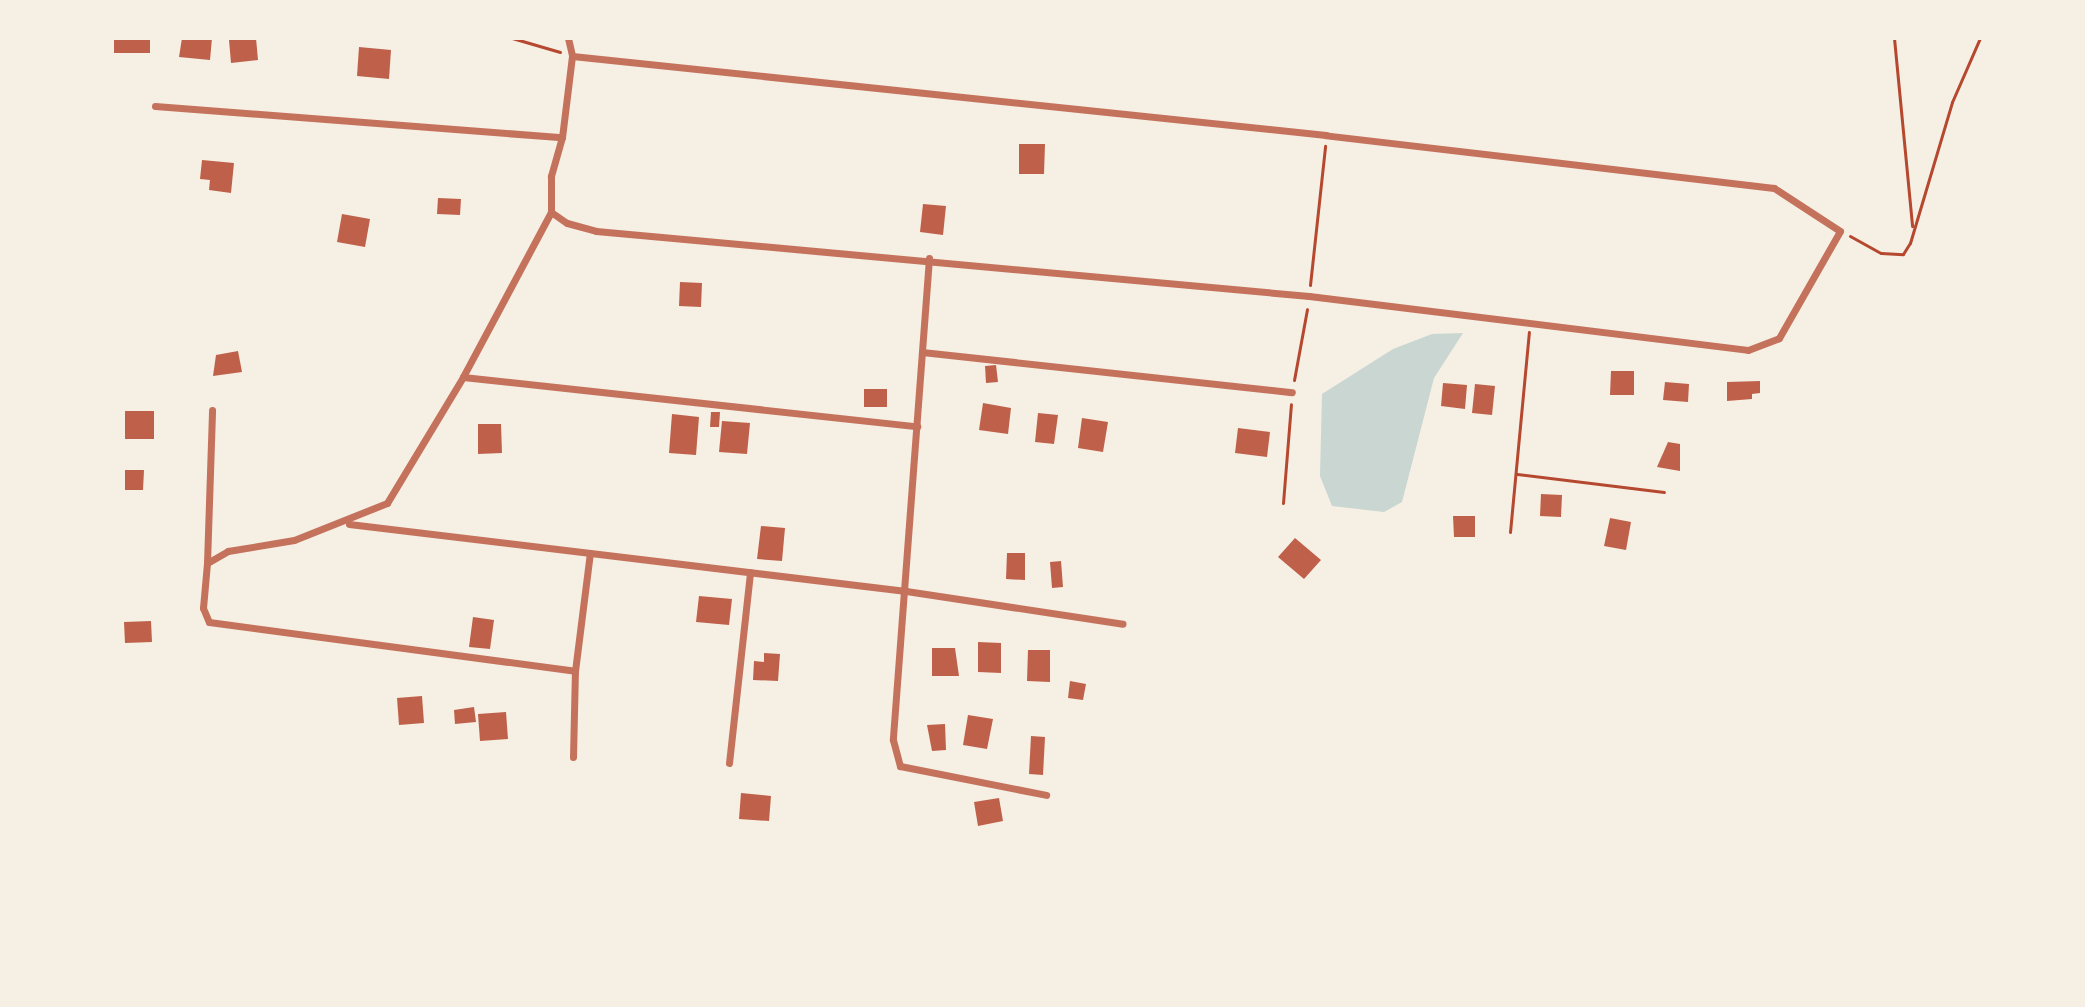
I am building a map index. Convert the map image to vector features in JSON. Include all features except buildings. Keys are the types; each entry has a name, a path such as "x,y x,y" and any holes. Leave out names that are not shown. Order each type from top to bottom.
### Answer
{"street":[{"path":"207,563 228,551 294,540 346,523 387,503 463,377 551,212 551,176 562,137 572,56 568,38"},
{"path":"551,212 567,223 596,231 929,258 1309,296 1530,326 1748,350 1779,338 1840,231 1774,188 1326,135 572,56"},
{"path":"155,106 562,137"},
{"path":"929,258 893,740 900,766 1046,795"},
{"path":"922,352 1292,392"},
{"path":"463,377 917,426"},
{"path":"212,410 203,608 209,622 575,671"},
{"path":"346,523 906,591 1123,624"},
{"path":"573,757 575,671 590,553"},
{"path":"729,763 750,572"}],"path":[{"path":"512,38 572,56"},
{"path":"1894,38 1913,229"},
{"path":"1840,231 1881,253 1903,254 1952,102 1980,38"},
{"path":"1283,503 1292,392 1309,296 1326,135"},
{"path":"1510,532 1530,326"},
{"path":"1516,474 1664,492"}],"shaded area":[{"path":"1463,333 1434,378 1402,502 1384,512 1332,506 1320,476 1322,394 1393,349 1432,334"}]}
